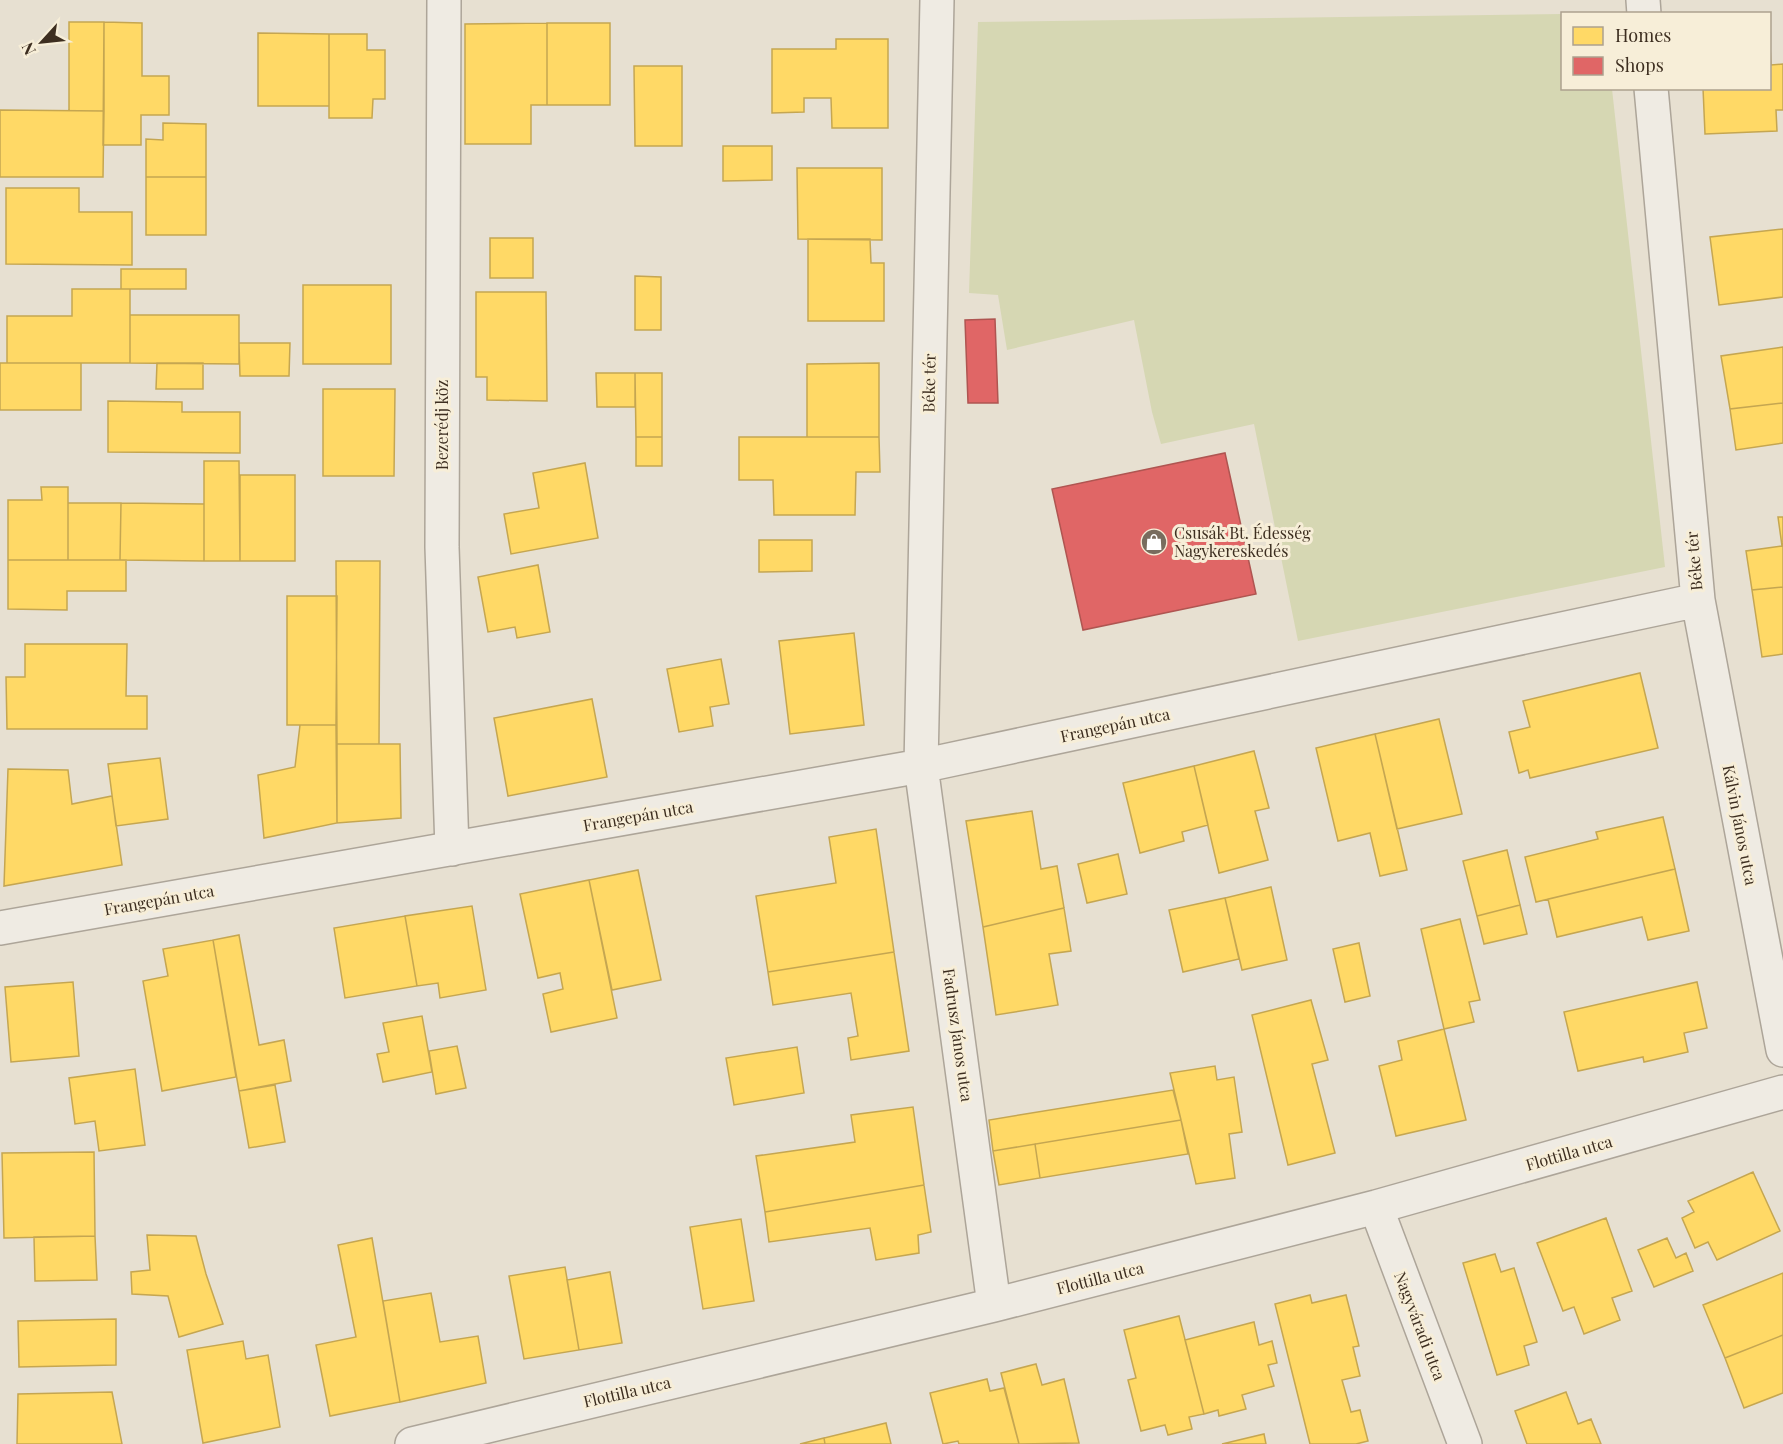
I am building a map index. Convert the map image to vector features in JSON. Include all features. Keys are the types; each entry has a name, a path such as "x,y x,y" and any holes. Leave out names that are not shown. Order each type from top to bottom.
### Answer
{"street":[{"name":"Bezerédj köz","path":"444,0 442,547 452,849"},
{"name":"Béke tér","path":"921,766 937,0"},
{"name":"Béke tér","path":"1273,692 1698,600 1651,90"},
{"name":"Kálvin János utca","path":"1698,600 1783,1050"},
{"name":"Frangepán utca","path":"0,928 921,766 1273,692"},
{"name":"Fadrusz János utca","path":"921,766 994,1305"},
{"name":"Flottilla utca","path":"412,1444 994,1305 1376,1208 1783,1092"},
{"name":"Nagyváradi utca","path":"1376,1208 1465,1444"}],"green space":[{"path":"1561,14 1561,90 1612,90 1665,567 1298,641 1254,424 1161,444 1152,412 1134,320 1007,350 998,295 969,293 978,22"}],"building: Homes":[{"path":"69,22 104,22 104,111 69,111"},
{"path":"104,22 142,23 142,76 169,76 169,115 141,115 141,145 103,145"},
{"path":"547,23 610,23 610,105 547,105"},
{"path":"547,23 547,105 531,105 531,144 465,144 465,24"},
{"path":"258,33 329,34 329,106 258,106"},
{"path":"329,34 367,34 367,50 385,50 385,99 373,99 372,118 329,118"},
{"path":"836,39 888,39 888,128 832,128 831,98 804,98 804,112 772,113 772,49 836,49"},
{"path":"1783,64 1783,110 1776,110 1777,131 1705,134 1703,90 1771,90 1771,65"},
{"path":"634,66 682,66 682,146 635,146"},
{"path":"0,110 104,111 103,177 0,177"},
{"path":"163,123 206,124 206,177 146,177 146,139 163,140"},
{"path":"723,146 772,146 772,180 723,181"},
{"path":"797,168 882,168 882,240 798,239"},
{"path":"146,177 206,177 206,235 146,235"},
{"path":"6,188 79,188 79,212 132,212 132,265 6,264"},
{"path":"1783,229 1783,297 1719,305 1710,237"},
{"path":"490,238 533,238 533,278 490,278"},
{"path":"808,239 870,239 871,263 884,263 884,321 808,321"},
{"path":"121,269 186,269 186,289 121,289"},
{"path":"635,276 661,277 661,330 635,330"},
{"path":"303,285 391,285 391,364 303,364"},
{"path":"72,289 130,289 130,363 7,363 7,316 72,316"},
{"path":"476,292 546,292 547,401 487,400 487,377 476,377"},
{"path":"130,315 239,315 239,364 130,363"},
{"path":"239,343 290,343 289,376 240,376"},
{"path":"1783,347 1783,403 1730,409 1721,356"},
{"path":"0,363 81,363 81,410 0,410"},
{"path":"157,363 203,363 203,389 156,389"},
{"path":"879,363 879,437 807,437 807,364"},
{"path":"596,373 635,373 635,407 597,407"},
{"path":"635,373 662,373 662,437 636,437"},
{"path":"323,389 395,389 394,476 323,476"},
{"path":"108,401 182,402 182,412 240,412 240,453 108,452"},
{"path":"1783,403 1783,443 1736,450 1730,409"},
{"path":"636,437 662,437 662,466 636,466"},
{"path":"739,437 879,437 880,472 856,472 855,515 774,515 773,480 739,480"},
{"path":"204,461 239,461 240,561 204,561"},
{"path":"585,463 598,538 511,554 504,514 539,508 533,473"},
{"path":"240,475 295,475 295,561 240,561"},
{"path":"41,487 68,487 68,560 8,560 8,500 42,500"},
{"path":"68,503 121,503 120,560 68,560"},
{"path":"121,503 204,504 204,561 120,560"},
{"path":"1778,517 1783,517 1783,587 1752,590 1746,551 1782,546"},
{"path":"759,540 812,540 812,571 759,572"},
{"path":"8,560 126,560 126,591 67,591 67,610 8,609"},
{"path":"336,561 380,561 379,744 337,744"},
{"path":"538,565 550,632 517,638 515,627 488,632 478,577"},
{"path":"1783,587 1783,654 1762,657 1752,590"},
{"path":"287,596 337,596 336,725 287,725"},
{"path":"854,633 864,725 790,734 779,641"},
{"path":"25,644 127,644 126,696 147,696 147,729 7,729 6,677 25,677"},
{"path":"721,659 729,704 710,707 713,726 679,732 667,669"},
{"path":"1640,673 1658,748 1530,778 1528,770 1519,773 1509,732 1530,727 1523,701"},
{"path":"592,699 607,777 508,796 494,718"},
{"path":"1439,719 1462,814 1397,829 1375,734"},
{"path":"300,725 336,725 337,823 264,838 258,775 295,767"},
{"path":"1375,734 1407,870 1380,876 1370,833 1338,841 1316,748"},
{"path":"337,744 400,744 401,818 337,823"},
{"path":"1254,751 1269,808 1255,811 1268,860 1219,873 1194,766"},
{"path":"160,758 168,819 116,826 108,764"},
{"path":"1194,766 1208,825 1182,832 1184,841 1140,853 1123,783"},
{"path":"8,769 68,770 72,804 112,796 122,865 4,886"},
{"path":"1032,811 1041,869 1057,866 1064,908 983,927 966,821"},
{"path":"1663,817 1675,869 1536,902 1525,857 1598,839 1596,832"},
{"path":"876,829 894,952 768,972 756,896 836,883 829,837"},
{"path":"1507,850 1520,905 1477,916 1463,861"},
{"path":"1118,854 1127,894 1087,903 1078,864"},
{"path":"1675,869 1689,931 1648,940 1642,917 1557,937 1548,899"},
{"path":"638,870 661,980 612,990 589,880"},
{"path":"589,880 617,1018 551,1032 543,994 563,989 560,973 538,978 520,894"},
{"path":"1271,887 1287,960 1242,970 1225,898"},
{"path":"1225,898 1239,959 1183,972 1169,910"},
{"path":"1520,905 1527,934 1484,944 1477,916"},
{"path":"472,906 486,990 440,998 438,983 417,986 405,916"},
{"path":"1064,908 1071,951 1049,954 1058,1005 996,1015 983,927"},
{"path":"405,916 417,986 345,998 334,928"},
{"path":"1460,919 1480,1000 1469,1002 1474,1022 1444,1029 1421,929"},
{"path":"239,935 259,1045 284,1040 291,1081 239,1091 213,940"},
{"path":"213,940 236,1077 162,1091 143,981 168,976 163,949"},
{"path":"1359,943 1370,996 1345,1002 1333,949"},
{"path":"894,952 909,1051 851,1060 848,1038 858,1036 851,993 773,1005 768,972"},
{"path":"73,982 79,1056 11,1062 5,987"},
{"path":"1697,982 1707,1028 1684,1033 1688,1052 1644,1062 1643,1057 1578,1071 1564,1012"},
{"path":"1311,1000 1328,1060 1312,1064 1335,1153 1288,1165 1252,1015"},
{"path":"422,1016 432,1072 383,1082 377,1054 389,1052 383,1023"},
{"path":"1444,1029 1466,1120 1396,1136 1379,1066 1402,1060 1398,1041"},
{"path":"457,1046 466,1088 436,1094 429,1051"},
{"path":"797,1047 804,1093 734,1105 726,1058"},
{"path":"1215,1066 1217,1080 1234,1077 1242,1132 1229,1134 1235,1178 1196,1184 1170,1073"},
{"path":"135,1069 145,1145 99,1151 95,1121 75,1124 69,1078"},
{"path":"275,1085 285,1142 249,1148 239,1091"},
{"path":"1173,1090 1181,1120 993,1151 989,1120"},
{"path":"913,1107 924,1185 765,1212 756,1156 855,1142 851,1115"},
{"path":"1181,1120 1188,1154 1040,1178 1035,1144"},
{"path":"1035,1144 1040,1178 999,1185 993,1151"},
{"path":"94,1152 95,1236 4,1238 2,1153"},
{"path":"1753,1172 1780,1231 1717,1260 1708,1242 1695,1248 1682,1218 1694,1212 1688,1201"},
{"path":"924,1185 931,1232 918,1235 919,1253 876,1260 870,1228 769,1242 765,1212"},
{"path":"1606,1218 1632,1291 1612,1298 1620,1320 1584,1334 1574,1307 1563,1311 1537,1243"},
{"path":"741,1219 754,1301 703,1309 690,1227"},
{"path":"147,1235 196,1236 223,1324 179,1337 168,1296 132,1294 131,1272 150,1270"},
{"path":"95,1236 97,1280 35,1281 34,1237"},
{"path":"372,1238 400,1402 330,1416 316,1345 356,1337 338,1245"},
{"path":"1667,1238 1676,1258 1686,1253 1693,1271 1654,1287 1638,1250"},
{"path":"1495,1254 1501,1272 1514,1268 1537,1342 1524,1346 1529,1365 1497,1375 1463,1263"},
{"path":"565,1267 579,1350 524,1359 509,1276"},
{"path":"610,1272 622,1343 579,1350 567,1280"},
{"path":"1783,1273 1783,1335 1725,1358 1703,1305"},
{"path":"431,1293 440,1342 478,1336 486,1383 400,1402 383,1301"},
{"path":"1310,1295 1312,1303 1346,1295 1359,1346 1353,1347 1360,1376 1342,1380 1351,1412 1360,1410 1368,1441 1356,1444 1310,1444 1275,1304"},
{"path":"1179,1316 1204,1414 1189,1417 1192,1429 1168,1435 1165,1425 1141,1431 1128,1380 1136,1378 1124,1330"},
{"path":"116,1319 116,1365 19,1367 18,1321"},
{"path":"1254,1322 1259,1345 1272,1341 1277,1363 1268,1365 1274,1386 1242,1395 1246,1409 1219,1416 1218,1410 1204,1414 1185,1340"},
{"path":"1783,1335 1783,1393 1744,1408 1725,1358"},
{"path":"243,1341 246,1359 268,1355 280,1427 203,1443 187,1350"},
{"path":"1036,1364 1042,1385 1064,1379 1079,1443 1019,1444 1001,1373"},
{"path":"987,1379 990,1391 1004,1388 1019,1444 959,1444 958,1441 943,1444 930,1393"},
{"path":"112,1392 122,1444 17,1444 18,1394"},
{"path":"1566,1392 1578,1424 1591,1419 1601,1444 1527,1444 1515,1411"},
{"path":"886,1423 891,1444 825,1444 824,1438"},
{"path":"1264,1434 1266,1444 1222,1444"},
{"path":"824,1438 825,1444 800,1444"}],"building: Shops":[{"path":"995,319 998,403 968,403 965,320"},
{"name":"Csusák Bt. Édesség Nagykereskedés","path":"1225,453 1256,594 1083,630 1052,489"}],"place":[{"name":"Csusák Bt. Édesség Nagykereskedés","path":"1154,542"}]}
